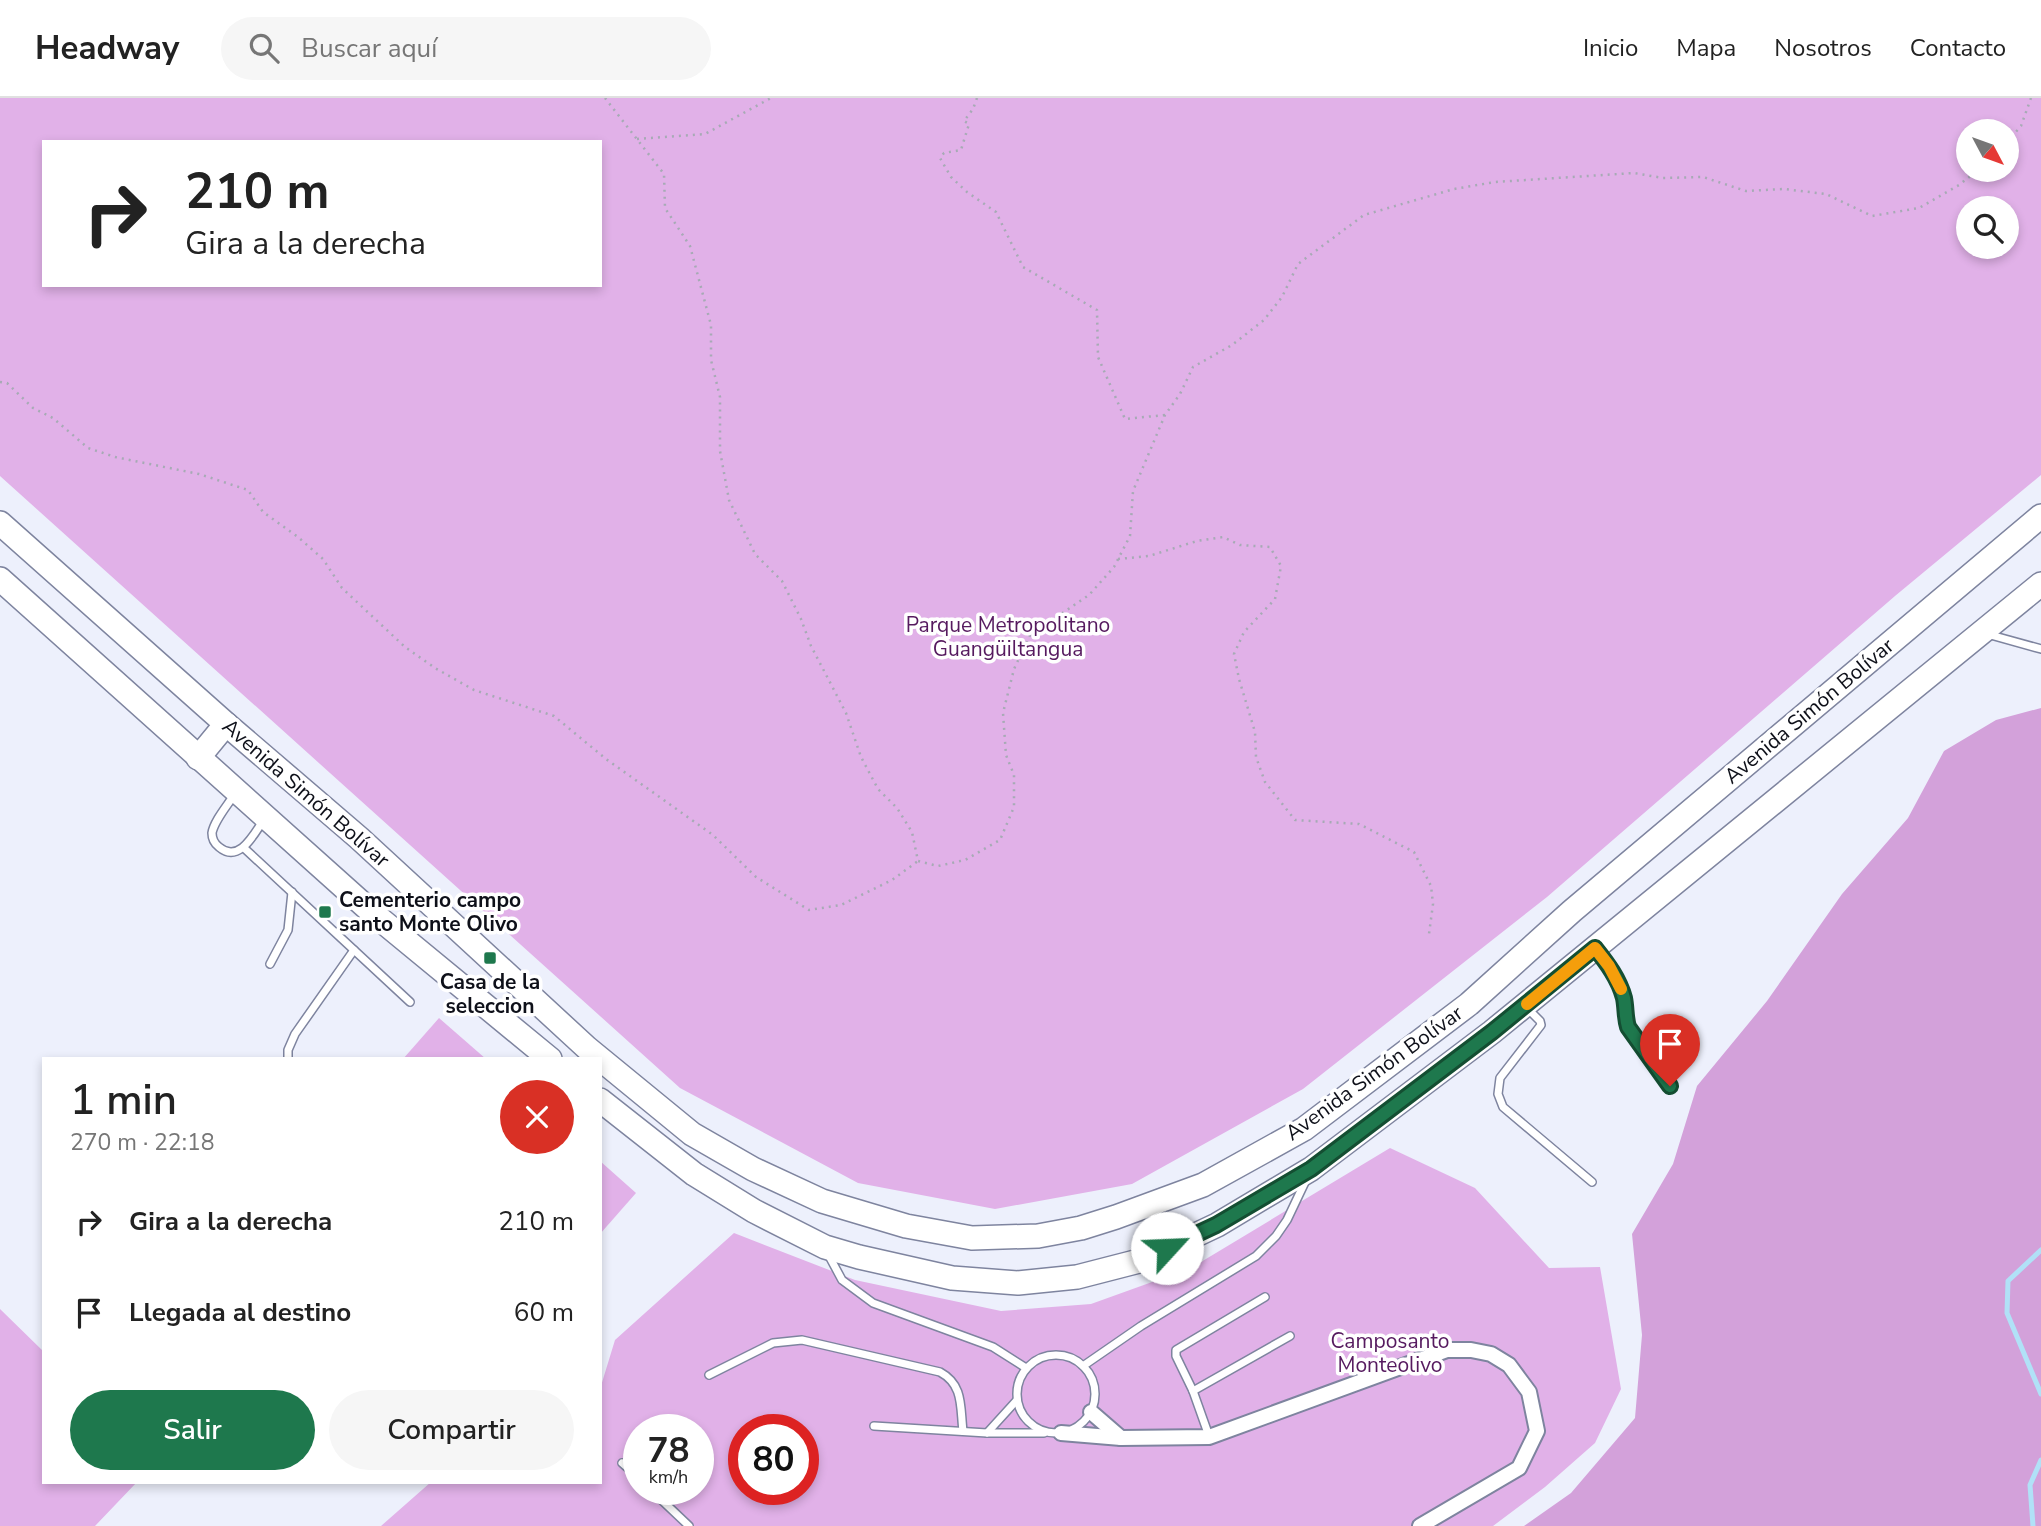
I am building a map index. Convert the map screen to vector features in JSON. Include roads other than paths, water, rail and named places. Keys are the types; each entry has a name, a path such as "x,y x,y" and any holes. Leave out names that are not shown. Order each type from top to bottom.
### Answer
{"highway":[{"name":"Avenida Simón Bolívar","path":"602,1060 692,1133 753,1170 822,1200 906,1226 972,1238 1038,1236 1081,1228 1203,1185 1304,1129 1469,1004 1572,911 2041,516"},
{"name":"Avenida Simón Bolívar","path":"0,523 359,838 598,1057"},
{"path":"0,579 375,915 548,1057"},
{"name":"Avenida Simón Bolívar","path":"602,1102 694,1174 754,1211 825,1247 859,1257 952,1278 1018,1283 1077,1277 1143,1260 1216,1225 1311,1169 1525,1006 2041,584"},
{"path":"198,758 226,724"}],"street":[{"path":"1054,1433 1121,1438 1209,1437 1447,1350 1471,1350 1491,1354 1509,1364 1529,1392 1537,1432 1519,1468 1420,1526"},
{"path":"1091,1412 1121,1438"}],"lane":[{"path":"1983,633 2041,649"},
{"path":"236,792 213,829 213,840 218,847 231,853 244,848 265,817"},
{"path":"244,848 410,1002"},
{"path":"270,964 288,930 292,892"},
{"path":"1595,948 1620,987 1625,1001 1628,1027 1670,1086"},
{"path":"288,1057 288,1049 295,1034 354,950"},
{"path":"1525,1006 1541,1025 1500,1078 1498,1094 1503,1107 1592,1182"},
{"path":"1083,1366 1141,1326 1256,1256 1276,1236 1287,1220 1311,1169"},
{"path":"825,1247 842,1280 873,1303 993,1347 1026,1368"},
{"path":"1209,1437 1176,1350 1265,1297"},
{"path":"1193,1391 1290,1336"},
{"path":"709,1375 773,1343 802,1340 940,1372 950,1377 958,1388 963,1431"},
{"path":"874,1426 987,1433 1054,1433 1073,1429 1084,1422 1091,1412 1095,1400 1094,1387 1091,1376 1083,1366 1073,1358 1061,1355 1048,1355 1036,1360 1026,1368 1017,1388 1020,1411 1026,1420 1036,1428 1054,1433"},
{"path":"987,1433 1017,1400"},
{"path":"667,1505 689,1526"}],"waterway":[{"path":"2041,1250 2008,1281 2007,1313 2041,1394"},
{"path":"2033,1526 2030,1485 2041,1460"}],"place":[{"name":"Cementerio campo santo Monte Olivo","path":"325,912"},
{"name":"Casa de la seleccion","path":"490,958"}],"park label":[{"name":"Parque Metropolitano Guangüiltangua","path":"1008,637"},
{"name":"Camposanto Monteolivo","path":"1390,1353"}]}
